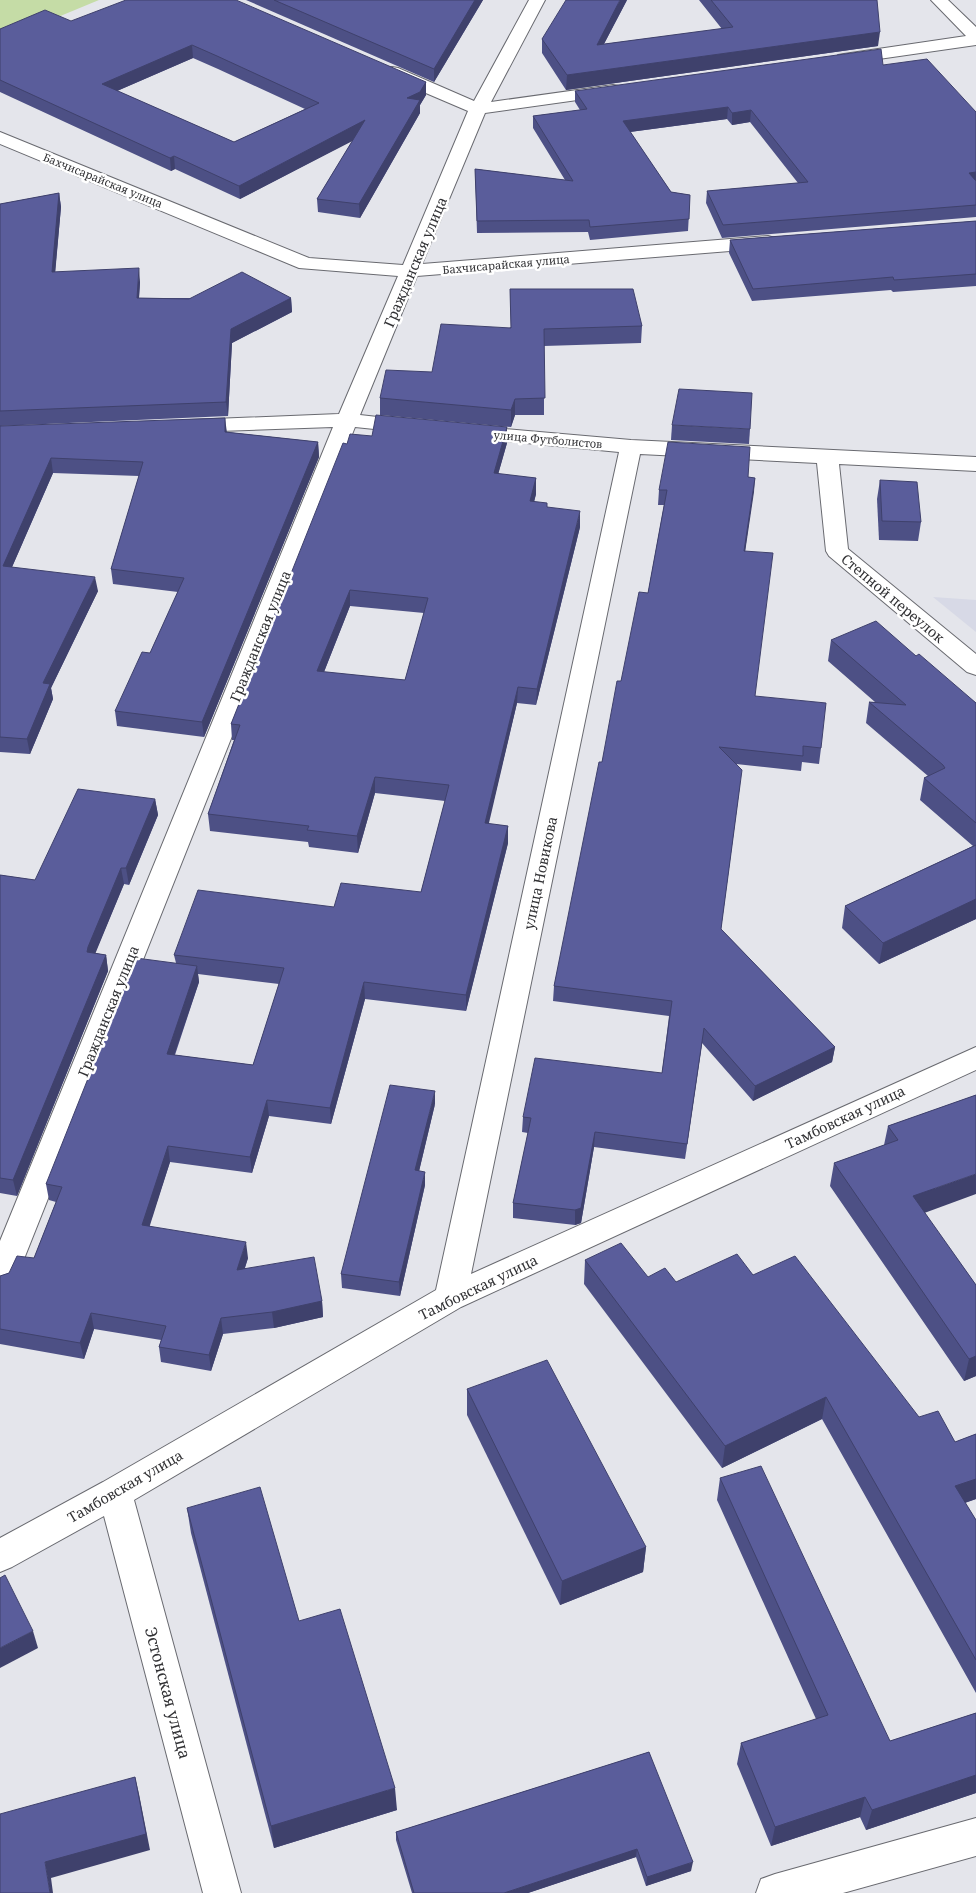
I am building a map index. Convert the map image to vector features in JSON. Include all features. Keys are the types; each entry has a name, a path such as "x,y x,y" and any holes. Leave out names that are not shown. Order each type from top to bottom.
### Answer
{"street":[{"name":"Гражданская улица","path":"0,1279 347,420 411,272 478,109 537,0"},
{"path":"939,0 976,36"},
{"path":"830,61 976,40"},
{"path":"379,66 478,109 634,88"},
{"name":"Бахчисарайская улица","path":"0,138 306,264 411,272 788,240"},
{"name":"улица Футболистов","path":"169,427 347,420 631,447 976,464"},
{"name":"улица Новикова","path":"450,1298 631,447"},
{"name":"Степной переулок","path":"827,457 837,551 976,667"},
{"name":"Тамбовская улица","path":"0,1556 115,1493 450,1298 976,1058"},
{"name":"Эстонская улица","path":"115,1493 222,1893"},
{"path":"775,1893 976,1837"}],"shaded area":[{"path":"933,597 976,600 976,632"}],"green space":[{"path":"0,0 99,0 0,41"}],"building":[{"path":"126,0 236,0 426,82 420,92 407,98 420,100 359,204 317,199 365,120 239,186 174,156 170,158 0,80 0,29 45,10 71,21","holes":["192,45 319,103 234,142 102,84"]},
{"path":"274,0 475,0 434,69"},
{"path":"566,0 620,0 597,45 733,27 711,0 877,0 880,32 567,75 542,39"},
{"path":"881,49 883,65 927,59 976,112 976,172 969,173 976,181 976,205 723,225 707,191 808,182 751,110 732,113 728,107 623,121 671,192 690,195 689,219 590,227 589,220 477,221 475,169 573,181 533,116 587,109 575,91"},
{"path":"59,193 52,272 139,268 137,298 189,299 242,272 291,298 231,329 226,402 0,411 0,204"},
{"path":"976,221 976,274 894,280 893,277 753,289 730,240"},
{"path":"510,289 633,289 642,326 544,329 545,398 515,399 511,410 380,398 386,370 432,372 441,324 511,328"},
{"path":"679,389 752,393 750,429 672,425"},
{"path":"376,415 507,427 494,473 536,478 530,501 547,503 547,507 580,511 537,689 518,687 485,823 508,826 466,995 364,982 330,1108 267,1100 250,1157 168,1146 142,1225 246,1242 237,1270 314,1257 322,1301 272,1312 221,1318 209,1355 159,1347 166,1326 91,1313 80,1343 0,1329 0,1276 9,1273 17,1256 34,1258 62,1187 46,1184 136,958 197,966 167,1054 253,1065 284,968 174,955 198,890 334,907 341,883 421,892 449,785 375,777 357,836 307,830 309,826 208,814 240,725 231,724 343,443 347,444 350,434 372,436","holes":["350,590 428,598 405,680 317,671"]},
{"path":"225,418 225,432 318,442 202,722 115,711 142,652 150,653 184,578 111,569 143,462 51,458 3,566 95,577 43,683 50,684 27,739 0,737 0,426"},
{"path":"668,442 750,447 748,477 755,478 744,551 773,553 755,696 826,703 821,748 803,746 803,756 719,747 742,770 721,929 835,1047 755,1086 704,1028 687,1144 595,1132 581,1208 575,1210 513,1203 531,1118 523,1117 535,1058 662,1073 672,1001 554,986 599,762 602,762 617,681 621,681 639,592 648,593 667,490 659,490"},
{"path":"880,480 917,482 921,522 882,521"},
{"path":"876,621 916,656 919,654 976,703 976,823 924,778 945,768 943,765 869,702 906,705 831,640"},
{"path":"78,789 155,799 126,868 121,868 88,947 87,952 106,955 13,1180 0,1178 0,875 35,880"},
{"path":"976,845 976,899 883,943 845,906"},
{"path":"390,1085 435,1091 415,1170 425,1172 399,1282 341,1274"},
{"path":"976,1095 976,1174 913,1196 976,1285 976,1356 969,1359 834,1163 898,1140 888,1126"},
{"path":"621,1243 648,1277 665,1268 676,1282 737,1254 753,1275 795,1256 919,1417 938,1411 955,1442 976,1434 976,1479 955,1486 976,1520 976,1660 826,1397 725,1446 585,1260"},
{"path":"547,1360 646,1547 562,1581 467,1389"},
{"path":"761,1466 890,1741 976,1713 976,1775 872,1810 865,1797 775,1827 741,1743 828,1715 720,1478"},
{"path":"260,1487 299,1621 340,1609 395,1788 271,1826 187,1508"},
{"path":"5,1575 33,1631 0,1648 0,1578"},
{"path":"649,1752 693,1862 647,1877 637,1849 504,1893 414,1893 396,1832"},
{"path":"135,1777 146,1834 45,1862 50,1893 0,1893 0,1814"}]}
